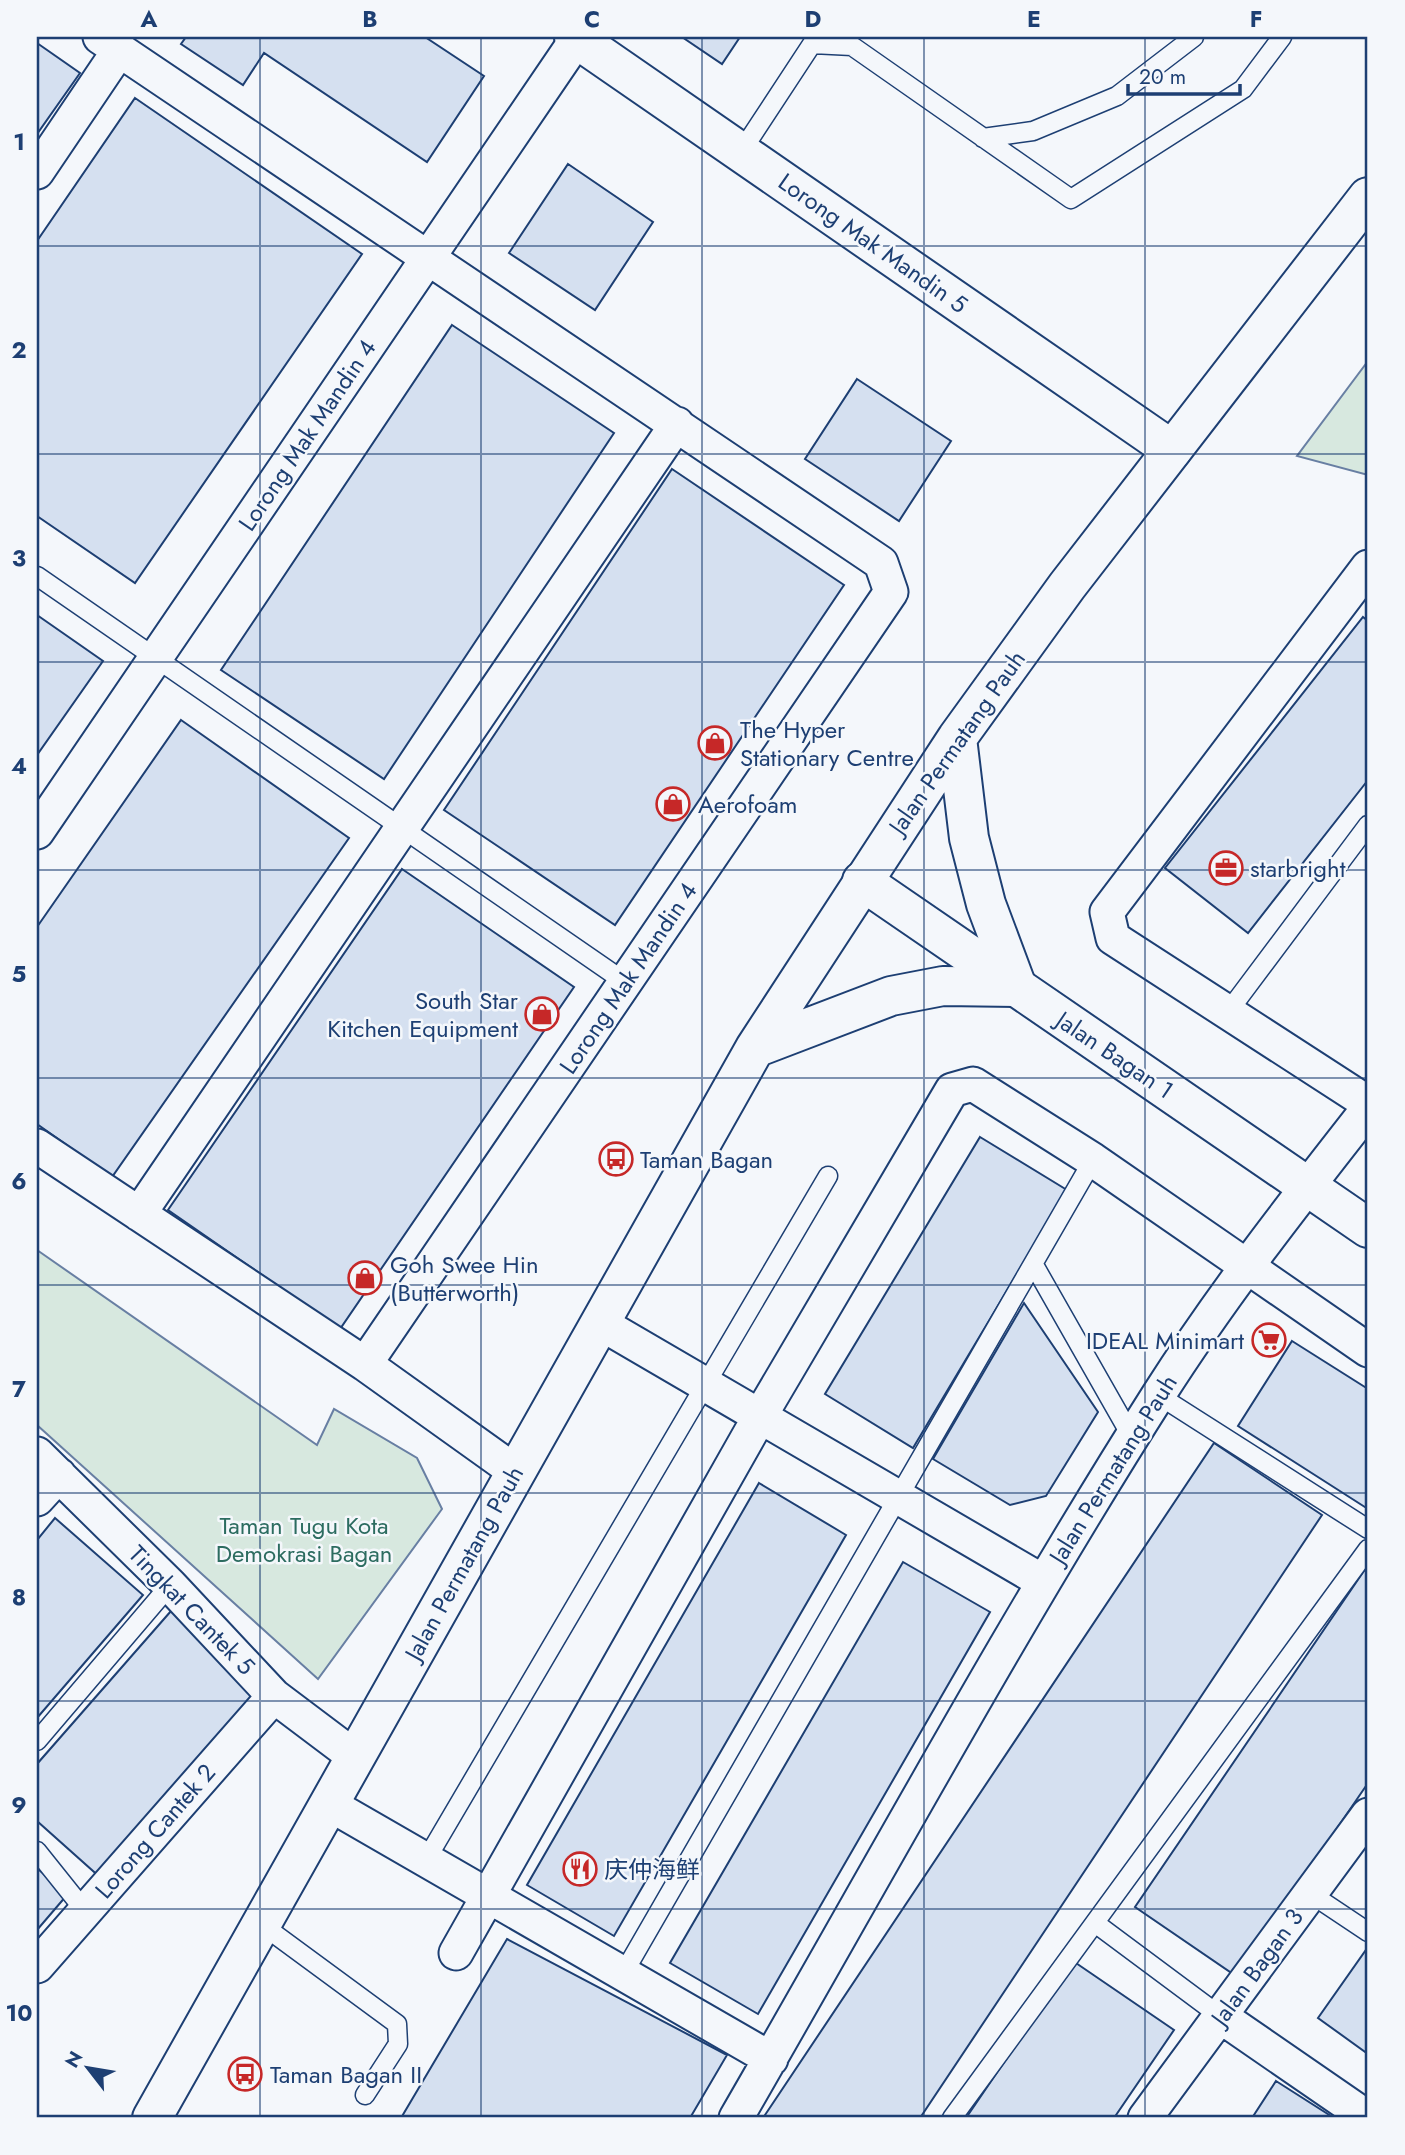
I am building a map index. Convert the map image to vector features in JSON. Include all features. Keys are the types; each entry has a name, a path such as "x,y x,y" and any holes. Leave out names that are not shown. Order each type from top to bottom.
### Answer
{"main road":[{"name":"Lorong Mak Mandin 5","path":"576,38 1172,450"},
{"name":"Jalan Permatang Pauh","path":"152,2118 755,1048 957,738 1067,586 1368,197"},
{"path":"755,1048 891,996 943,986 1017,987 986,904 969,838 957,738"},
{"name":"Jalan Bagan 1","path":"862,881 1368,1228"}],"street":[{"name":"Lorong Mak Mandin 4","path":"37,832 576,38"},
{"path":"37,172 110,43 677,424 139,1214"},
{"name":"Lorong Mak Mandin 4","path":"365,1364 891,592 881,563 677,424"},
{"path":"1368,567 1107,912 1113,938 1368,1103"},
{"path":"456,1953 760,1416 952,1090 973,1084 1093,1160 1368,1350"},
{"name":"Jalan Permatang Pauh","path":"736,2118 1042,1581 1158,1395 1246,1267 1368,1110"},
{"path":"37,1146 365,1364 516,1472"},
{"name":"Jalan Permatang Pauh","path":"600,1323 1042,1581"},
{"path":"37,1499 48,1464"},
{"name":"Tingkat Cantek 5","path":"48,1464 170,1585 274,1696 355,1757"},
{"name":"Lorong Cantek 2","path":"37,1966 274,1696"},
{"path":"329,1804 771,2059"},
{"name":"Jalan Bagan 3","path":"1146,2118 1368,1815"},
{"path":"1220,2016 1368,2118"}],"lane":[{"path":"983,138 1033,131 1116,96 1194,37"},
{"path":"741,152 817,40 852,46 1071,199 1243,89 1282,37"},
{"path":"37,576 625,982"},
{"path":"1228,1012 1368,825"},
{"path":"623,1973 1093,1160"},
{"path":"426,1860 828,1176"},
{"path":"1034,1265 1133,1439"},
{"path":"1158,1395 1368,1530"},
{"path":"952,2118 1368,1549"},
{"path":"37,1741 170,1585"},
{"path":"37,1851 85,1911"},
{"path":"1311,1894 1368,1932"},
{"path":"1095,1923 1220,2016"},
{"path":"261,1924 397,2024 398,2044 365,2095"}],"green space":[{"path":"1368,361 1368,475 1297,456"},
{"name":"Taman Tugu Kota Demokrasi Bagan","path":"37,1250 317,1445 334,1409 417,1458 442,1509 318,1679 37,1425"}],"building":[{"path":"186,37 425,37 484,76 427,162 264,53 243,85 181,44"},
{"path":"682,37 740,37 722,64"},
{"path":"37,43 80,73 37,134"},
{"path":"135,98 362,254 135,583 37,516 37,241"},
{"path":"568,164 653,222 595,310 509,253"},
{"path":"452,325 614,433 384,779 221,670"},
{"path":"857,379 951,441 899,521 805,459"},
{"path":"672,469 844,585 615,925 444,810"},
{"path":"37,615 103,661 37,755"},
{"path":"1363,617 1368,621 1368,780 1248,933 1165,868"},
{"path":"181,720 349,838 112,1177 37,1124 37,927"},
{"path":"402,869 574,987 340,1329 168,1210"},
{"path":"980,1137 1067,1190 913,1448 825,1394"},
{"path":"1024,1303 1098,1412 1046,1496 1010,1505 933,1459"},
{"path":"1292,1341 1368,1389 1368,1509 1238,1426"},
{"path":"1214,1443 1322,1515 920,2118 763,2118"},
{"path":"759,1483 846,1535 614,1936 527,1885"},
{"path":"55,1518 143,1595 37,1718 37,1540"},
{"path":"903,1562 990,1612 758,2014 670,1963"},
{"path":"1368,1565 1368,1783 1236,1976 1135,1907"},
{"path":"171,1611 265,1695 102,1879 37,1821 37,1764"},
{"path":"37,1868 67,1895 37,1930"},
{"path":"507,1939 727,2055 690,2118 401,2118"},
{"path":"1368,1947 1368,2054 1318,2018"},
{"path":"1073,1961 1174,2030 1114,2118 966,2118"},
{"path":"1276,2081 1334,2118 1252,2118"}],"place":[{"name":"The Hyper Stationary Centre","path":"715,743"},
{"name":"Aerofoam","path":"673,804"},
{"name":"starbright","path":"1226,868"},
{"name":"South Star Kitchen Equipment","path":"542,1014"},
{"name":"Taman Bagan","path":"616,1159"},
{"name":"Goh Swee Hin (Butterworth)","path":"365,1278"},
{"name":"IDEAL Minimart","path":"1269,1340"},
{"name":"庆仲海鲜","path":"580,1869"},
{"name":"Taman Bagan II","path":"245,2074"}]}
